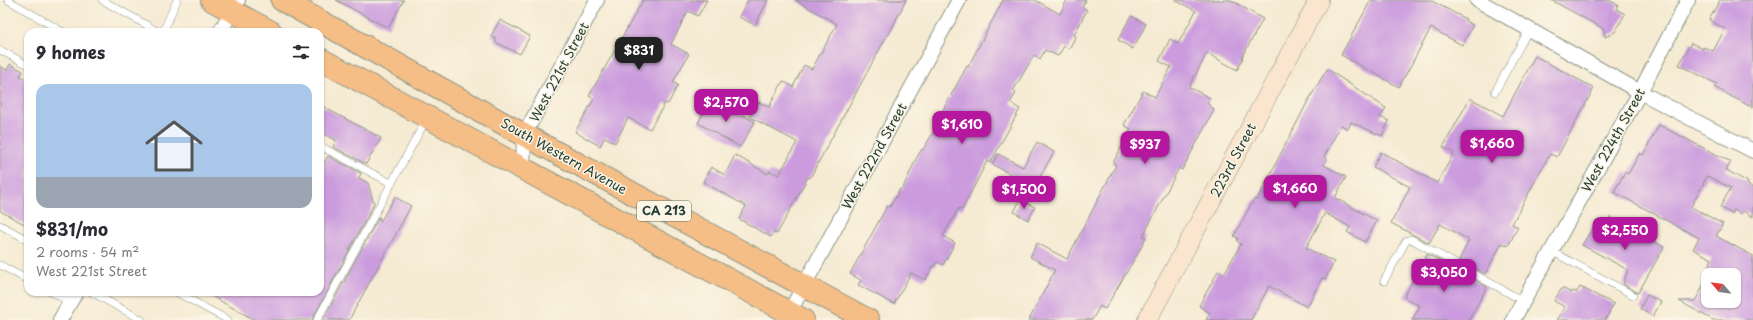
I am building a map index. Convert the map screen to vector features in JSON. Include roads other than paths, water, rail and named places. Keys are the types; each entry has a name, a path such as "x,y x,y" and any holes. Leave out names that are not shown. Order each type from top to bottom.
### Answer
{"main road":[{"path":"212,0 234,5 266,28"},
{"name":"South Western Avenue","path":"282,0 524,135 868,320"},
{"name":"223rd Street","path":"1148,320 1318,0"},
{"name":"CA 213","path":"324,60 796,316"}],"street":[{"name":"West 221st Street","path":"523,169 524,135 597,0"},
{"name":"West 222nd Street","path":"796,316 804,286 959,0"},
{"path":"1477,0 1640,92 1753,151"},
{"name":"West 224th Street","path":"1513,320 1640,92 1688,0"},
{"path":"222,28 234,5"},
{"path":"60,320 73,297"}],"lane":[{"path":"8,0 56,28"},
{"path":"102,0 152,28"},
{"path":"165,28 177,0"},
{"path":"1495,92 1529,30"},
{"path":"0,50 24,63"},
{"path":"317,320 428,116"},
{"path":"324,148 391,183"},
{"path":"0,225 24,238"},
{"path":"1384,282 1406,241 1411,239 1523,301"},
{"path":"1551,251 1633,295"},
{"path":"0,265 24,278"},
{"path":"98,296 142,320"},
{"path":"183,296 228,320"}]}
